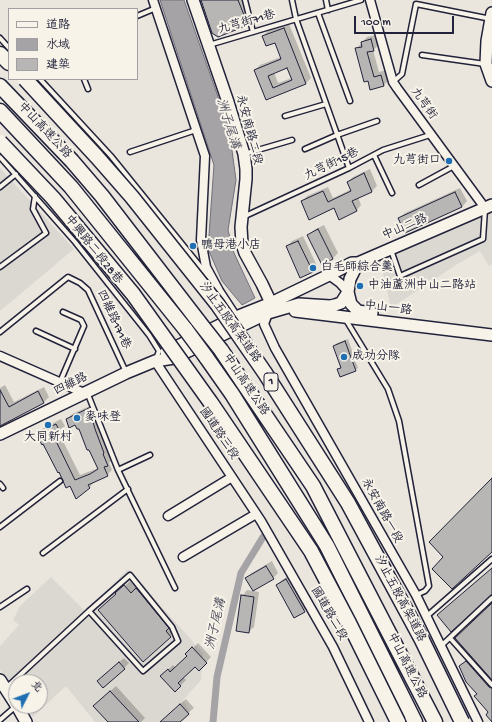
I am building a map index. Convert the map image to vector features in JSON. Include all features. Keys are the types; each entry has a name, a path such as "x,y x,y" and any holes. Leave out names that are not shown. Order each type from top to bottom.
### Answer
{"highway":[{"path":"0,54 8,62"},
{"name":"汐止五股高架道路","path":"26,80 97,157 132,198 218,305 265,374 348,504 422,640 462,722"},
{"name":"中山高速公路","path":"0,86 72,161 102,196 220,350 313,486 435,722"},
{"name":"中山高速公路","path":"0,111 71,187 186,330 232,394 327,546 416,722"},
{"path":"0,142 53,198 133,294 211,403 311,551 349,622 398,722"}],"street":[{"name":"永安南路二段","path":"193,0 244,154 246,174 241,227 242,244 245,253 262,284 269,308"},
{"name":"九芎街","path":"370,0 393,82 430,135 489,207"},
{"path":"155,4 205,156 201,240 206,266 219,291 236,317"},
{"path":"492,17 487,41 486,64 492,81"},
{"name":"中山二路","path":"269,308 352,263 358,263 390,248 489,207"},
{"path":"348,292 350,279 358,263"},
{"path":"329,275 340,283 348,292"},
{"name":"中山一路","path":"280,309 299,304 335,305 341,303 348,292"},
{"name":"中山一路","path":"348,292 351,304 358,311 492,328"},
{"name":"四維路","path":"155,361 167,351 236,317 269,308"},
{"name":"四維路","path":"0,434 126,373 155,361 174,358 269,308"},
{"name":"中山一路","path":"269,308 492,335"},
{"name":"永安南路一段","path":"269,308 264,324 275,348 416,595 478,722"},
{"path":"0,356 86,392"},
{"name":"國道路三段","path":"155,361 258,518"},
{"path":"168,516 232,477"},
{"path":"183,557 258,518"},
{"name":"國道路二段","path":"258,518 333,647 369,722"}],"lane":[{"path":"244,0 253,32"},
{"path":"292,0 296,19 349,168"},
{"path":"326,0 328,10"},
{"name":"九芎街71巷","path":"208,45 361,0"},
{"path":"138,15 155,4"},
{"path":"393,82 402,74 416,4 492,17"},
{"path":"318,13 350,101"},
{"path":"0,38 8,47"},
{"path":"422,55 486,64"},
{"path":"41,80 111,156 219,291"},
{"path":"84,80 88,89"},
{"path":"285,116 326,104"},
{"path":"305,148 377,120"},
{"path":"130,152 196,130"},
{"name":"九芎街15巷","path":"243,217 349,168 383,150 430,135"},
{"path":"244,154 292,140"},
{"path":"374,155 392,193"},
{"name":"中興路二段28巷","path":"0,157 75,242 149,335 159,351 155,361"},
{"path":"419,185 454,166"},
{"path":"0,186 16,174"},
{"path":"0,267 46,232 33,209 35,196"},
{"path":"390,248 400,276 483,240 489,207"},
{"name":"四維路171巷","path":"0,332 68,277 80,283 88,290 126,373"},
{"path":"60,382 84,326 81,320 63,312"},
{"path":"344,317 388,389 399,420 429,586 425,592 416,595"},
{"path":"36,331 75,349"},
{"path":"86,392 118,470 175,588"},
{"path":"118,470 150,455"},
{"path":"0,527 60,480"},
{"path":"43,553 128,489"},
{"path":"426,616 492,559"},
{"path":"3,684 130,575 172,627 178,641 143,672 89,611"},
{"path":"0,607 27,589"},
{"path":"441,646 492,598"},
{"path":"450,638 492,685"},
{"path":"0,720 8,713"}],"shaded area":[{"path":"0,168 74,249 0,311"},
{"path":"492,208 492,264 489,266 480,251 391,308 380,260"},
{"path":"128,569 203,653 201,680 183,700 191,714 182,722 95,722 66,686 48,703 48,674 8,674 8,682 0,670 0,646 19,625 13,620 20,606 51,577 86,612"}],"water":[{"path":"160,0 184,0 229,128 236,180 228,230 234,253 255,298 242,305 222,281 208,249 214,165"}],"building":[{"path":"201,0 238,0 248,25 218,37 212,33"},
{"path":"284,28 306,84 266,100 254,70 281,59 275,43 266,46 262,36","holes":["287,68 292,80 273,88 268,76"]},
{"path":"371,39 374,51 367,52 374,77 381,75 384,86 370,90 368,81 364,82 355,48 362,47 361,42"},
{"path":"364,173 372,192 352,201 357,211 339,220 334,208 309,220 301,201 323,191 328,202 351,191 347,182"},
{"path":"455,192 462,207 405,233 398,218"},
{"path":"318,229 333,259 322,265 307,235"},
{"path":"298,241 313,272 300,278 286,246"},
{"name":"成功分隊","path":"345,341 356,371 340,377 337,369 341,368 333,346"},
{"path":"0,390 9,407 38,391 44,403 0,426"},
{"path":"89,408 108,466 104,467 108,476 88,485 90,488 76,499 70,486 66,488 59,472 58,473 36,434 56,424 60,432 53,435 75,480 90,474 98,469 89,450 87,450 79,429 77,429 75,425 69,428 66,419"},
{"path":"492,478 492,552 452,589 432,569 443,557 429,542"},
{"path":"266,566 274,579 253,591 245,578"},
{"path":"492,568 492,595 451,632 437,615"},
{"path":"286,579 305,612 294,618 276,585"},
{"path":"124,585 131,593 136,588 169,628 166,631 171,637 143,662 98,610"},
{"path":"241,595 254,597 249,633 236,631"},
{"path":"492,603 492,680 455,638"},
{"path":"192,647 207,663 199,671 195,667 178,683 181,686 175,692 160,676 168,669 170,672 187,656 185,654"},
{"path":"466,661 489,687 492,688 492,722 486,715 488,712 474,696 477,694 466,682 459,666"},
{"path":"119,662 125,669 103,688 97,681"},
{"path":"110,691 139,722 108,722 93,706"},
{"path":"180,704 189,714 180,722 160,722"}],"waterway":[{"name":"洲子尾溝","path":"213,722 217,677 241,573 263,537"}],"place":[{"name":"九芎街口","path":"449,161"},
{"name":"鴨母港小店","path":"193,246"},
{"name":"白毛師綜合羹","path":"313,268"},
{"name":"中油蘆洲中山二路站","path":"360,286"},
{"name":"成功分隊","path":"344,357"},
{"name":"麥味登","path":"77,418"},
{"name":"大同新村","path":"48,425"}]}
